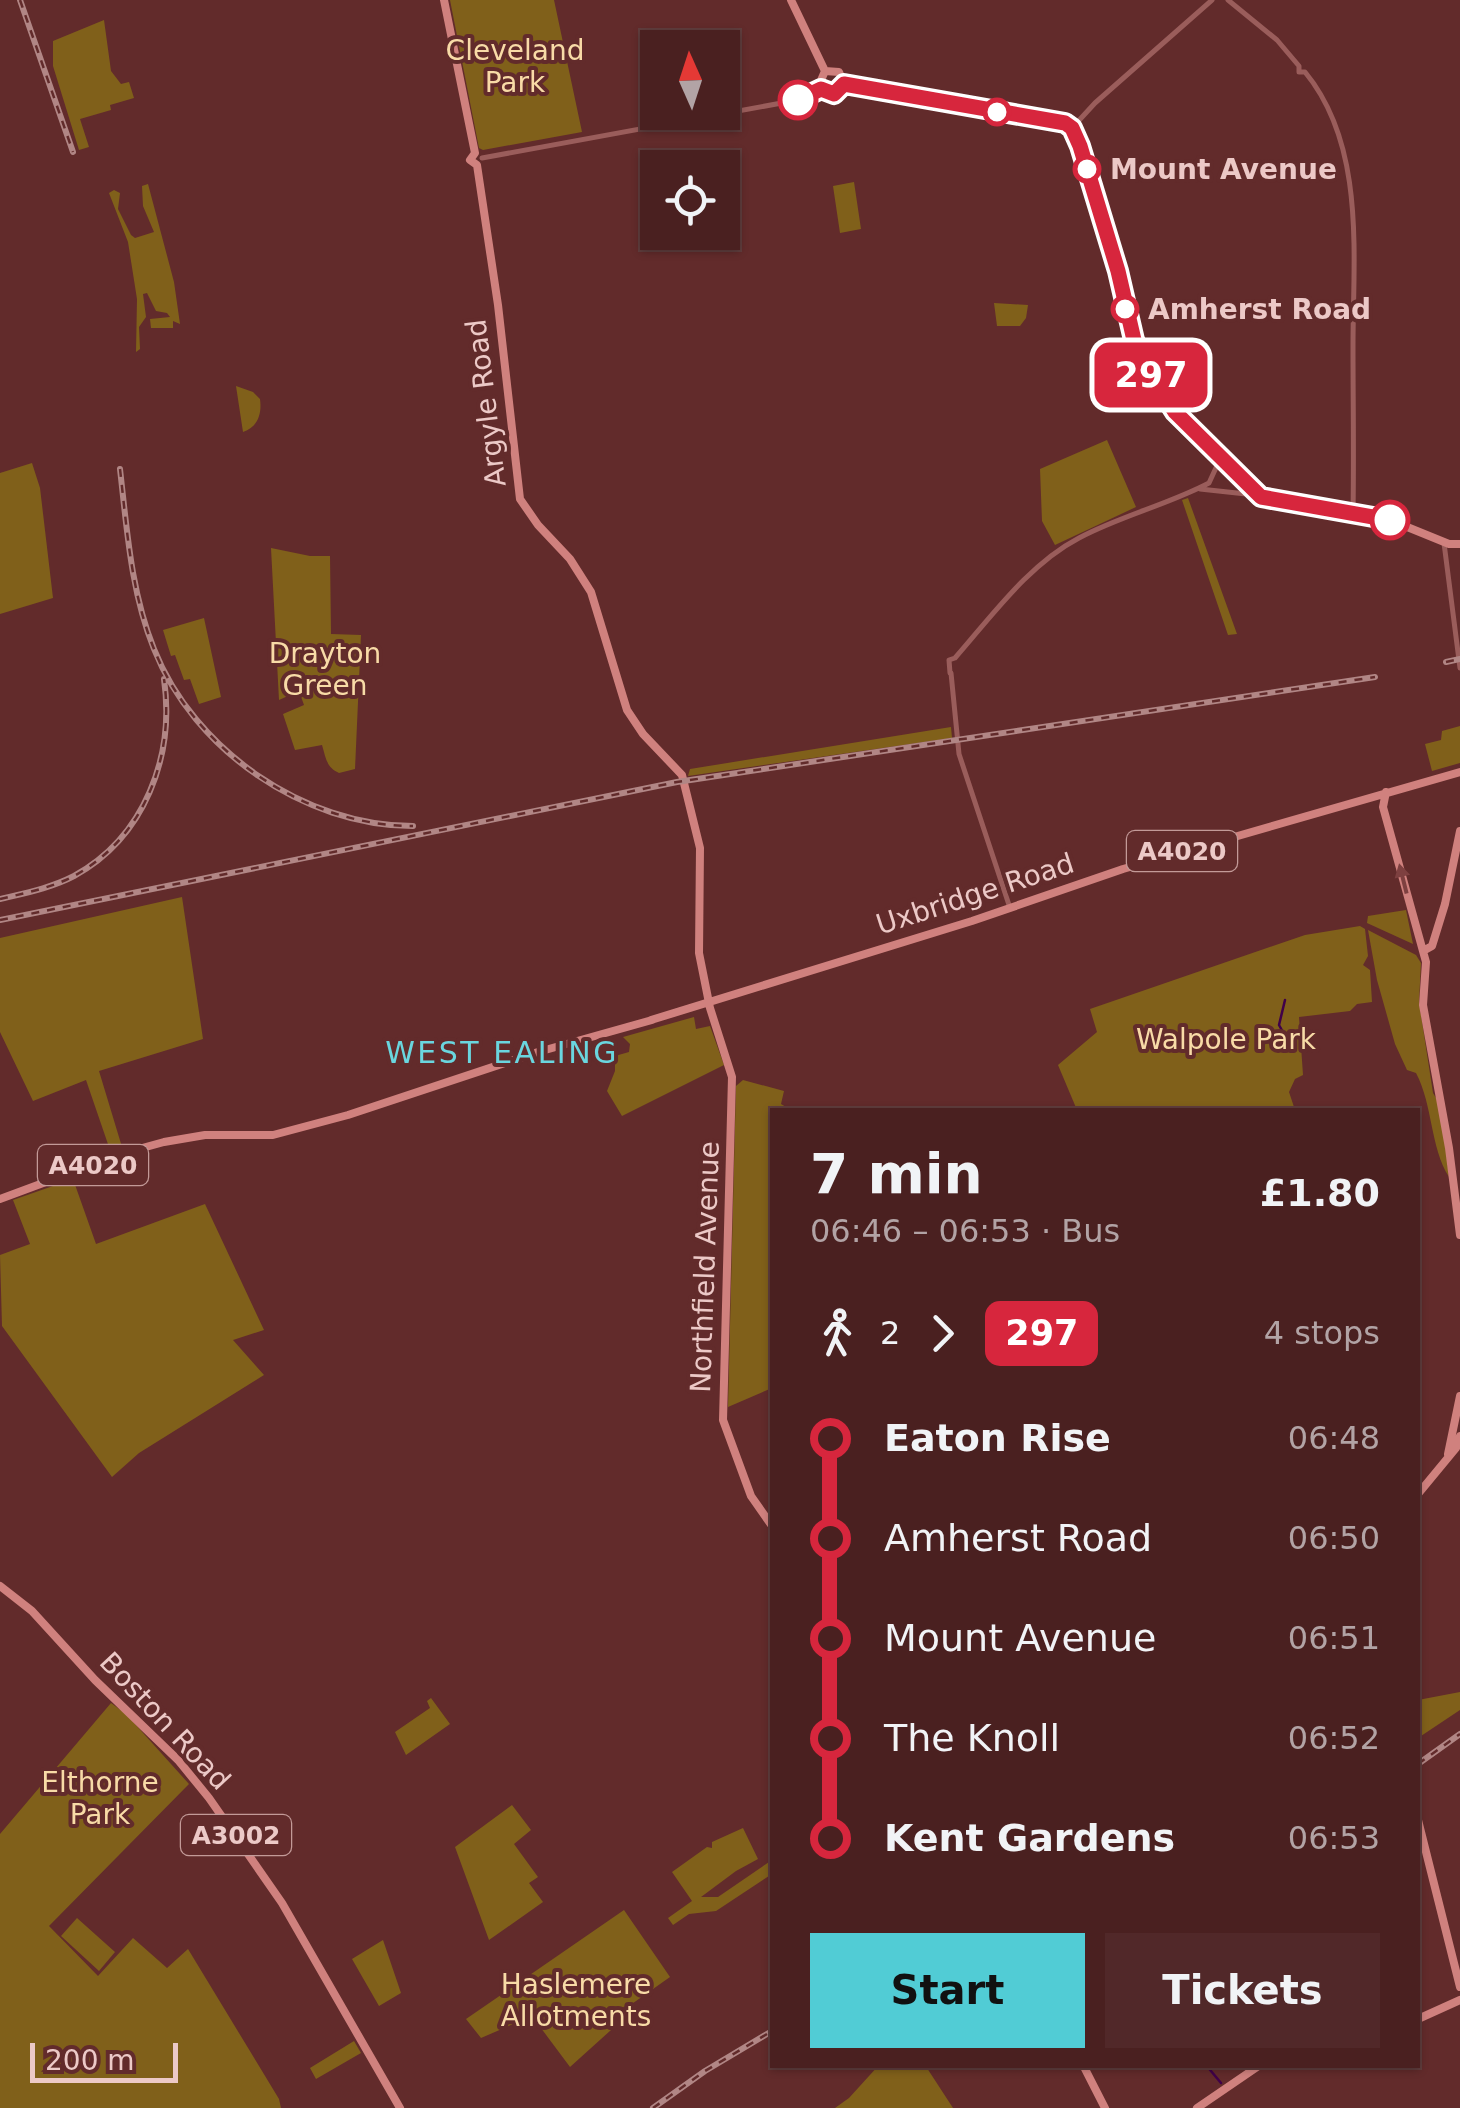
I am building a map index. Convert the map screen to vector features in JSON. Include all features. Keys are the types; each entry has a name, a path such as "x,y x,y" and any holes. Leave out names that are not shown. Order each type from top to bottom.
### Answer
{"main road":[{"name":"Argyle Road","path":"444,0 478,159 519,496 591,592 627,710 679,772"},
{"path":"791,0 825,72"},
{"path":"825,72 839,72 844,84 834,94 821,89 819,79 825,72"},
{"path":"844,84 1062,122 1072,128 1118,271 1134,340 1175,412 1261,497 1408,525 1452,543"},
{"name":"Northfield Avenue","path":"679,772 700,848 699,948 708,1002 732,1077 722,1420 751,1496 770,1523"},
{"name":"A4020","path":"1371,796 1459,774"},
{"path":"1386,792 1383,807 1426,962 1423,1006 1460,1235"},
{"path":"1371,796 1383,807"},
{"name":"Uxbridge Road","path":"708,1002 1123,869 1371,796"},
{"path":"1423,950 1432,946 1460,831"},
{"name":"A4020","path":"0,1200 124,1153 183,1138 269,1136 708,1002"},
{"path":"690,1009 714,1019"},
{"path":"1448,1454 1460,1396"},
{"path":"1420,1491 1456,1448 1460,1436"},
{"name":"Boston Road","path":"0,1586 45,1624 95,1680 178,1760 212,1802 282,1903 400,2108"},
{"path":"1420,1828 1460,1987"},
{"path":"1420,2018 1460,2000"},
{"path":"1085,2068 1105,2108"},
{"path":"1197,2108 1256,2068"}],"street":[{"path":"1072,128 1212,0"},
{"path":"1228,0 1276,40 1299,66 1298,72 1305,72 1320,92 1344,156 1351,201 1353,514"},
{"path":"478,159 798,100 821,89"},
{"path":"1210,486 1220,460"},
{"path":"1010,908 959,754 949,660 1060,550 1134,513 1197,489 1210,486 1246,494 1254,490"},
{"path":"1452,543 1450,604 1460,668"}],"green space":[{"name":"Cleveland Park","path":"450,0 554,0 582,132 479,148"},
{"path":"104,20 111,71 121,84 129,82 134,98 80,119 89,147 79,150 53,66 53,41"},
{"path":"854,182 861,229 840,233 833,186"},
{"path":"148,184 174,282 180,324 173,321 173,328 151,328 150,319 170,317 156,311 147,293 143,294 146,317 139,327 140,349 136,352 137,299 128,242 109,193 120,193 118,209 135,238 154,232 143,206 142,186"},
{"path":"994,303 1028,305 1026,318 1020,326 997,326"},
{"path":"236,386 260,399 258,419 243,432"},
{"path":"1107,440 1136,507 1055,545 1042,521 1040,469"},
{"path":"32,463 40,488 53,598 0,614 0,473"},
{"path":"1188,498 1237,634 1228,635 1182,500"},
{"name":"Drayton Green","path":"271,548 330,556 331,634 361,635 355,769 335,771 327,762 322,745 295,750 283,714 304,705 299,691 279,700"},
{"path":"204,618 221,697 199,704 190,679 184,680 175,655 171,656 163,630"},
{"path":"1460,726 1460,763 1432,771 1425,744 1441,740 1442,731"},
{"path":"951,727 952,738 688,776 690,769"},
{"path":"182,897 203,1039 99,1071 122,1147 110,1150 86,1080 33,1101 0,1032 0,938"},
{"path":"1406,910 1413,944 1367,923 1368,916"},
{"name":"Walpole Park","path":"1360,926 1365,929 1368,956 1363,965 1370,970 1372,1002 1357,1004 1350,1011 1299,1017 1303,1075 1295,1079 1289,1092 1294,1108 1076,1108 1058,1065 1097,1032 1090,1009 1305,935"},
{"path":"1368,930 1416,955 1421,963 1419,1002 1433,1093 1441,1106 1449,1177 1438,1153 1422,1085 1416,1073 1407,1070 1395,1044"},
{"path":"694,1017 696,1029 710,1026 724,1065 622,1116 607,1091 615,1071 615,1056 629,1052 630,1044 623,1037"},
{"path":"743,1080 784,1091 781,1104 788,1108 770,1108 770,1389 728,1407 736,1086"},
{"path":"73,1179 96,1244 205,1204 264,1330 233,1340 264,1375 139,1453 112,1477 2,1326 0,1255 30,1244 13,1200"},
{"path":"1460,1692 1460,1710 1420,1737 1420,1700"},
{"path":"431,1698 450,1724 406,1755 395,1732 430,1708 427,1701"},
{"name":"Elthorne Park","path":"111,1703 126,1714 189,1784 49,1926 98,1976 133,1938 167,1968 188,1949 281,2108 0,2108 0,1834"},
{"path":"512,1805 531,1830 514,1844 538,1877 529,1883 543,1902 489,1940 455,1847"},
{"path":"743,1828 758,1859 701,1897 718,1897 770,1861 770,1875 716,1911 689,1914 673,1925 668,1918 692,1901 672,1872 707,1847 712,1848 712,1842"},
{"name":"Haslemere Allotments","path":"624,1910 670,1977 619,2013 621,2021 570,2067 532,2016 481,2038 466,2019"},
{"path":"77,1918 115,1952 99,1971 61,1936"},
{"path":"383,1940 401,1993 379,2006 352,1959"},
{"path":"354,2041 361,2053 316,2079 310,2068"},
{"path":"876,2068 927,2068 953,2108 835,2108"}],"waterway":[{"path":"1284,1034 1279,1025 1285,1000"},
{"path":"1208,2068 1221,2083"}],"railway":[{"path":"20,0 73,152"},
{"path":"120,469 131,560 146,627 172,686 196,719 225,749 294,797 332,813 372,823 413,826"},
{"path":"1446,662 1460,659"},
{"path":"0,920 677,782 1375,677"},
{"path":"0,899 74,876 120,840 137,817 159,765 165,737 164,679"},
{"path":"1420,1763 1460,1734"},
{"path":"653,2108 770,2032"}],"bus line":[{"name":"297","path":"798,100 821,89 834,94 844,84 1065,123 1076,134 1080,146 1118,271 1134,340 1175,412 1261,497 1390,520"}],"place":[{"name":"Mount Avenue","path":"1087,169"},
{"name":"Amherst Road","path":"1125,309"}],"district":[{"name":"WEST EALING","path":"502,1052"}]}
